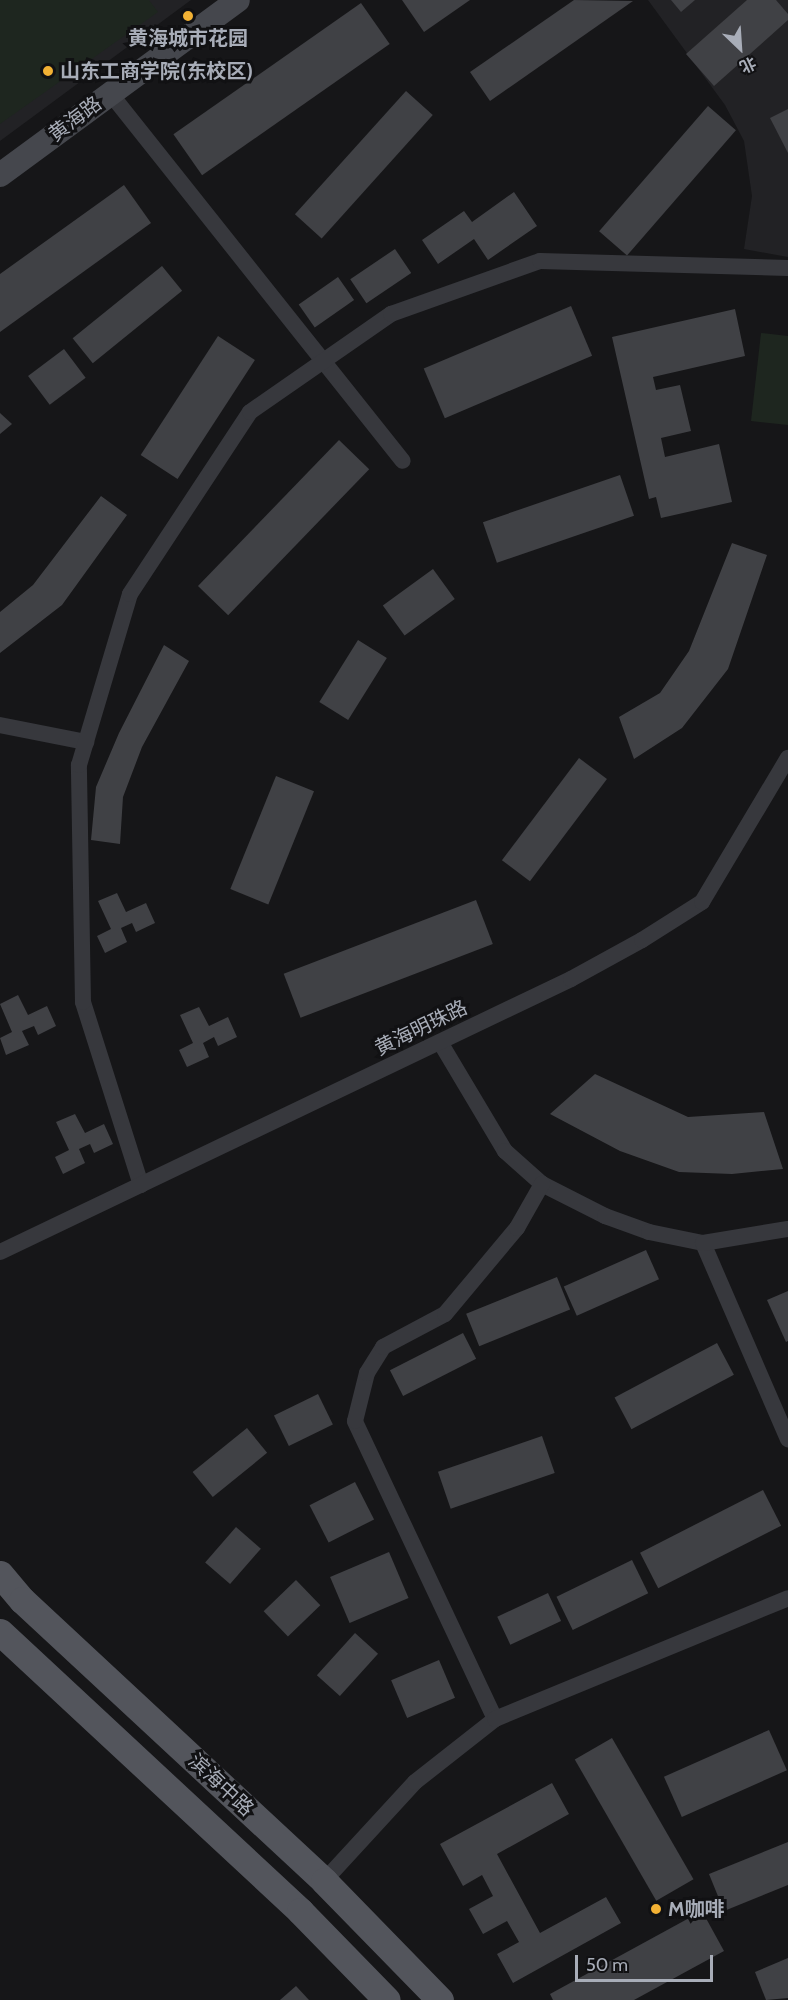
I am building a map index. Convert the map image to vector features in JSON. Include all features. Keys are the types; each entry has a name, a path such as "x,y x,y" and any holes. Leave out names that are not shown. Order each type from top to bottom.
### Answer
{"main road":[{"name":"黄海路","path":"0,175 238,0"},
{"name":"滨海中路","path":"0,1574 22,1600 324,1881 440,2000"},
{"name":"滨海中路","path":"0,1632 300,1911 387,2000"}],"street":[{"path":"110,93 403,461"},
{"path":"141,1185 83,1002 79,765 130,594 250,412 391,314 540,261 788,268"},
{"path":"0,725 86,742"},
{"name":"黄海明珠路","path":"0,1252 571,979 702,902 788,758"},
{"path":"440,1042 505,1151 542,1184 605,1216 649,1232 703,1244 788,1230"},
{"path":"495,1719 355,1421 367,1373 383,1347 445,1314 517,1228 542,1184"},
{"path":"703,1244 788,1439"},
{"path":"324,1881 415,1782 495,1719 788,1598"}],"shaded area":[{"name":"山东工商学院(东校区)","path":"0,0 191,0 0,141"},
{"name":"山东工商学院(东校区)","path":"0,0 149,0 158,12 0,124"},
{"path":"648,0 788,0 788,257 744,249 752,196 744,141 725,105"},
{"path":"761,333 788,336 788,425 751,421"}],"building":[{"path":"402,0 470,0 424,32"},
{"path":"574,0 633,1 490,101 470,72"},
{"path":"671,0 695,0 681,12"},
{"path":"747,0 776,0 788,14 788,20 714,86 686,54"},
{"path":"361,3 390,44 202,175 173,134"},
{"path":"406,91 433,115 322,238 295,214"},
{"path":"708,106 736,130 627,256 599,231"},
{"path":"788,109 788,153 770,118"},
{"path":"124,185 151,223 0,332 0,274"},
{"path":"514,192 537,226 488,260 474,239 438,264 422,240 464,211 472,222"},
{"path":"395,249 411,273 366,303 350,279"},
{"path":"162,266 182,291 93,363 73,338"},
{"path":"338,277 354,300 315,327 299,305"},
{"path":"571,306 592,356 445,418 424,369"},
{"path":"735,309 745,356 653,377 656,390 680,385 691,431 661,438 665,457 719,444 732,502 661,518 656,497 649,499 612,337"},
{"path":"218,336 255,360 178,479 141,455"},
{"path":"64,349 86,378 50,405 28,376"},
{"path":"0,413 12,424 0,434"},
{"path":"339,440 369,469 228,615 198,586"},
{"path":"620,475 634,516 497,563 483,522"},
{"path":"101,496 127,515 62,605 0,653 0,612 33,585"},
{"path":"732,543 767,555 728,669 682,728 634,759 619,717 660,693 689,651"},
{"path":"433,569 455,599 405,635 383,605"},
{"path":"358,640 387,658 348,720 319,702"},
{"path":"164,645 189,661 142,747 123,797 120,844 91,840 96,787 119,733"},
{"path":"579,758 607,779 530,881 502,860"},
{"path":"276,776 314,791 268,904 230,889"},
{"path":"117,893 126,912 146,903 155,923 136,932 132,923 121,928 127,942 105,953 97,936 111,929 98,901"},
{"path":"476,900 493,944 301,1018 284,974"},
{"path":"18,995 28,1015 47,1006 56,1026 38,1035 34,1026 22,1031 29,1045 6,1055 0,1038 12,1032 0,1004"},
{"path":"199,1007 209,1026 228,1017 237,1037 218,1046 214,1037 203,1043 209,1057 187,1067 179,1050 193,1043 180,1015"},
{"path":"595,1074 688,1117 764,1112 783,1169 732,1174 679,1172 620,1151 550,1114"},
{"path":"75,1114 85,1133 104,1124 113,1144 94,1153 90,1144 79,1149 85,1163 63,1174 55,1157 69,1150 56,1122"},
{"path":"646,1250 659,1279 577,1316 564,1287"},
{"path":"557,1277 570,1309 479,1346 466,1314"},
{"path":"788,1291 788,1341 786,1342 767,1300"},
{"path":"463,1333 476,1359 403,1396 390,1370"},
{"path":"717,1343 734,1375 631,1429 615,1397"},
{"path":"318,1394 333,1425 289,1446 274,1415"},
{"path":"247,1428 267,1453 213,1497 193,1472"},
{"path":"542,1436 555,1473 451,1509 438,1472"},
{"path":"355,1482 374,1519 329,1543 310,1505"},
{"path":"763,1490 781,1526 658,1588 640,1553"},
{"path":"236,1527 261,1549 230,1584 205,1562"},
{"path":"389,1552 409,1598 350,1623 330,1577"},
{"path":"632,1560 648,1593 573,1630 557,1597"},
{"path":"296,1580 320,1605 288,1636 264,1611"},
{"path":"548,1593 561,1621 510,1645 497,1617"},
{"path":"355,1633 378,1654 340,1696 317,1675"},
{"path":"439,1660 455,1698 407,1718 391,1680"},
{"path":"769,1730 787,1770 682,1817 664,1777"},
{"path":"612,1738 694,1879 656,1901 575,1760"},
{"path":"552,1783 569,1814 497,1854 540,1933 606,1897 621,1923 513,1983 497,1954 519,1942 507,1921 483,1934 469,1909 493,1896 482,1875 463,1886 440,1844"},
{"path":"788,1842 788,1885 724,1911 709,1874"},
{"path":"702,1911 724,1951 634,2000 553,2000 550,1994"},
{"path":"788,1958 788,1998 766,2000 755,1972"},
{"path":"296,1986 309,2000 280,2000"}],"place":[{"name":"黄海城市花园","path":"188,16"},
{"name":"山东工商学院(东校区)","path":"48,71"},
{"name":"M咖啡","path":"656,1909"}]}
